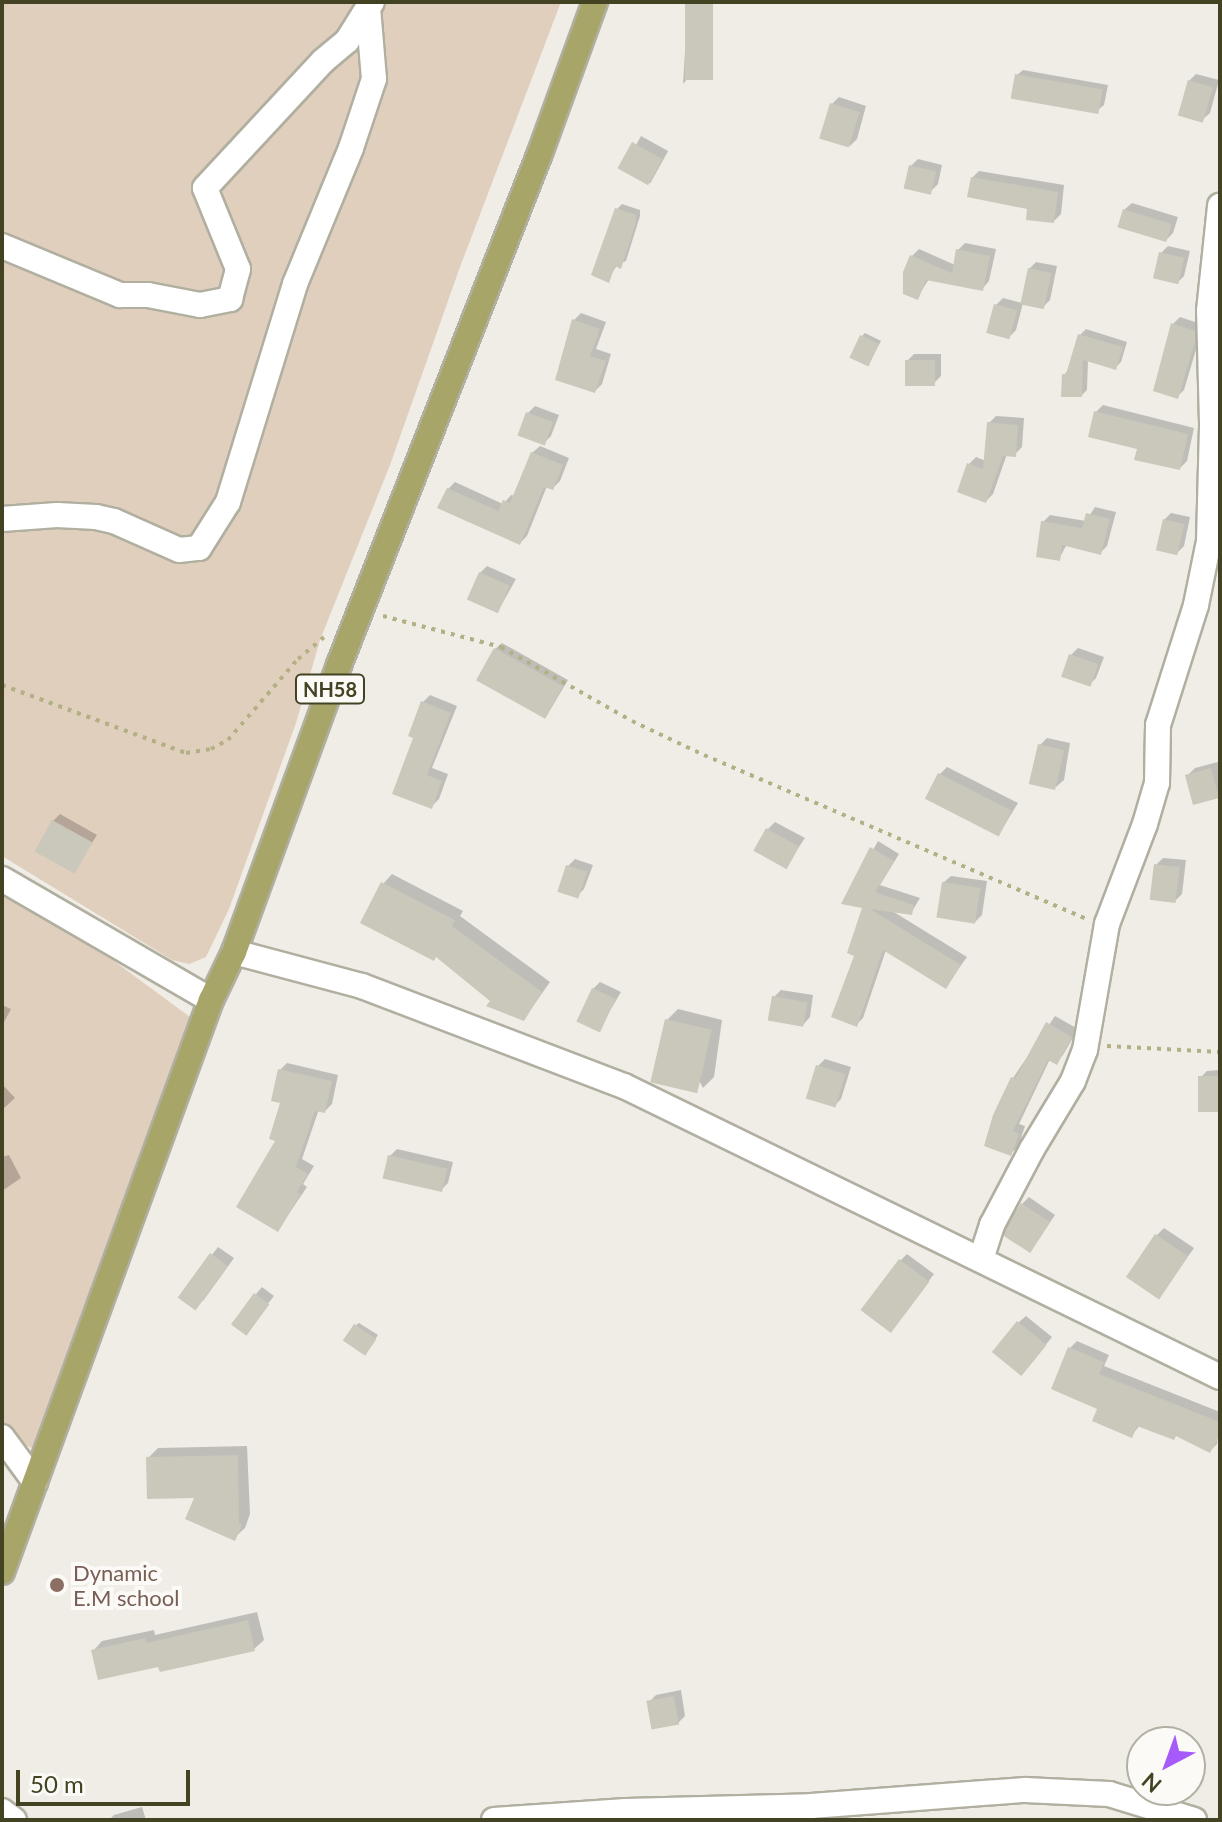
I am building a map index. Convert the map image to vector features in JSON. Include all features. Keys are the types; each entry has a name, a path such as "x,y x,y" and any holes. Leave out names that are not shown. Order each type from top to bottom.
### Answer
{"main road":[{"name":"NH58","path":"2,1572 211,1000 234,952 360,610 540,153 595,2"}],"street":[{"path":"2,246 120,295 148,295 200,305 230,299 238,269 205,188 323,61 347,41 370,4"},
{"path":"2,519 57,515 96,517 114,521 179,550 199,548 228,502 295,284 351,148 374,79 370,4"},
{"path":"981,1259 992,1225 1073,1081 1085,1050 1107,924 1157,783 1158,725 1196,605 1209,541 1212,423 1209,311 1220,206"},
{"path":"2,879 60,916 211,1000"},
{"path":"234,952 362,986 624,1086 1220,1377"},
{"path":"2,1437 35,1482"},
{"path":"494,1820 612,1812 811,1806 1025,1790 1109,1794 1194,1820"},
{"path":"2,1811 14,1820"}],"path":[{"path":"360,610 501,647 632,721 704,755 990,880 1089,920 1107,924"},
{"path":"2,685 186,753 211,749 228,740 298,659 330,633"},
{"path":"1085,1050 1118,1044 1220,1052"}],"shaded area":[{"path":"2,2 561,2 460,267 390,465 320,640 296,723 229,909 206,957 189,964 172,960 2,856"},
{"path":"2,892 110,958 190,1017 32,1448 20,1443 2,1427"}],"building":[{"path":"685,2 713,2 713,80 685,80"},
{"path":"1015,74 1103,89 1098,114 1011,99"},
{"path":"1188,80 1213,87 1203,123 1178,116"},
{"path":"830,103 860,112 849,147 819,138"},
{"path":"632,142 663,159 648,185 617,168"},
{"path":"909,165 936,171 931,195 904,188"},
{"path":"971,177 1058,192 1054,223 1026,220 1027,209 967,197"},
{"path":"615,208 636,215 636,222 621,269 615,266 609,283 591,275"},
{"path":"1123,209 1172,224 1166,242 1117,227"},
{"path":"956,249 990,256 983,291 926,280 918,300 903,294 903,272 910,255 952,273"},
{"path":"1159,252 1184,258 1178,284 1153,278"},
{"path":"1028,268 1051,273 1044,309 1020,304"},
{"path":"994,304 1017,310 1009,339 986,333"},
{"path":"572,319 600,329 590,356 606,361 595,393 555,380"},
{"path":"1171,323 1195,331 1195,342 1178,399 1153,391"},
{"path":"1078,334 1123,347 1116,370 1083,360 1082,397 1061,397 1062,374 1066,374"},
{"path":"860,335 879,344 868,367 849,358"},
{"path":"905,360 935,360 935,386 905,386"},
{"path":"1094,411 1188,434 1180,470 1134,460 1137,449 1088,437"},
{"path":"526,412 553,422 545,445 517,435"},
{"path":"987,422 1018,425 1016,457 1003,456 986,503 957,492 967,463 983,469"},
{"path":"531,452 563,465 553,490 544,487 520,545 437,508 447,488 498,511 503,500 510,503"},
{"path":"1086,513 1110,519 1101,555 1062,545 1060,561 1036,557 1041,521 1082,528"},
{"path":"1163,519 1184,524 1177,555 1156,550"},
{"path":"479,572 510,586 498,613 467,599"},
{"path":"494,648 563,686 545,719 476,680"},
{"path":"1069,654 1098,664 1090,687 1061,677"},
{"path":"421,701 451,713 427,775 442,781 432,809 392,794 413,738 408,736"},
{"path":"1038,744 1064,750 1055,790 1029,784"},
{"path":"1211,768 1219,798 1193,805 1185,775"},
{"path":"938,773 1012,811 999,837 925,799"},
{"path":"52,820 92,842 75,874 35,851"},
{"path":"766,828 799,846 787,869 753,851"},
{"path":"870,847 894,861 875,892 914,905 912,915 870,909 961,965 946,989 883,950 857,1027 831,1017 854,956 847,953 862,908 841,904"},
{"path":"1154,864 1180,867 1175,903 1150,900"},
{"path":"566,865 587,872 578,898 557,892"},
{"path":"381,882 455,920 452,926 542,992 524,1021 486,1006 490,1001 436,957 434,961 360,923"},
{"path":"942,882 981,888 975,924 936,918"},
{"path":"592,988 616,999 600,1033 576,1022"},
{"path":"772,996 807,1002 803,1027 768,1021"},
{"path":"665,1019 712,1030 697,1093 650,1082"},
{"path":"1046,1022 1072,1037 1057,1065 1048,1060 1013,1131 1019,1134 1011,1156 984,1146 993,1115 1011,1077 1015,1079"},
{"path":"816,1065 846,1074 835,1108 806,1098"},
{"path":"278,1069 332,1081 325,1113 315,1111 296,1167 308,1174 297,1192 301,1194 278,1232 236,1207 275,1141 269,1139 280,1103 271,1101"},
{"path":"1198,1076 1220,1076 1220,1112 1198,1112"},
{"path":"388,1155 447,1169 442,1192 383,1178"},
{"path":"1021,1203 1050,1222 1030,1253 1001,1234"},
{"path":"1155,1234 1188,1256 1159,1299 1126,1277"},
{"path":"210,1253 228,1266 195,1310 178,1297"},
{"path":"899,1259 929,1282 891,1333 860,1310"},
{"path":"254,1293 269,1304 246,1336 231,1325"},
{"path":"1017,1321 1047,1345 1021,1376 992,1352"},
{"path":"354,1324 376,1339 365,1356 343,1341"},
{"path":"1068,1347 1104,1362 1099,1374 1220,1422 1220,1434 1210,1453 1176,1436 1174,1440 1137,1426 1132,1438 1092,1421 1097,1409 1051,1389"},
{"path":"238,1455 239,1523 242,1525 235,1541 185,1519 194,1498 147,1499 146,1457"},
{"path":"248,1620 255,1651 160,1672 158,1667 98,1680 91,1650 145,1638 146,1643"},
{"path":"674,1696 679,1725 651,1729 646,1701"}],"place":[{"name":"Dynamic E.M school","path":"57,1585"}]}
